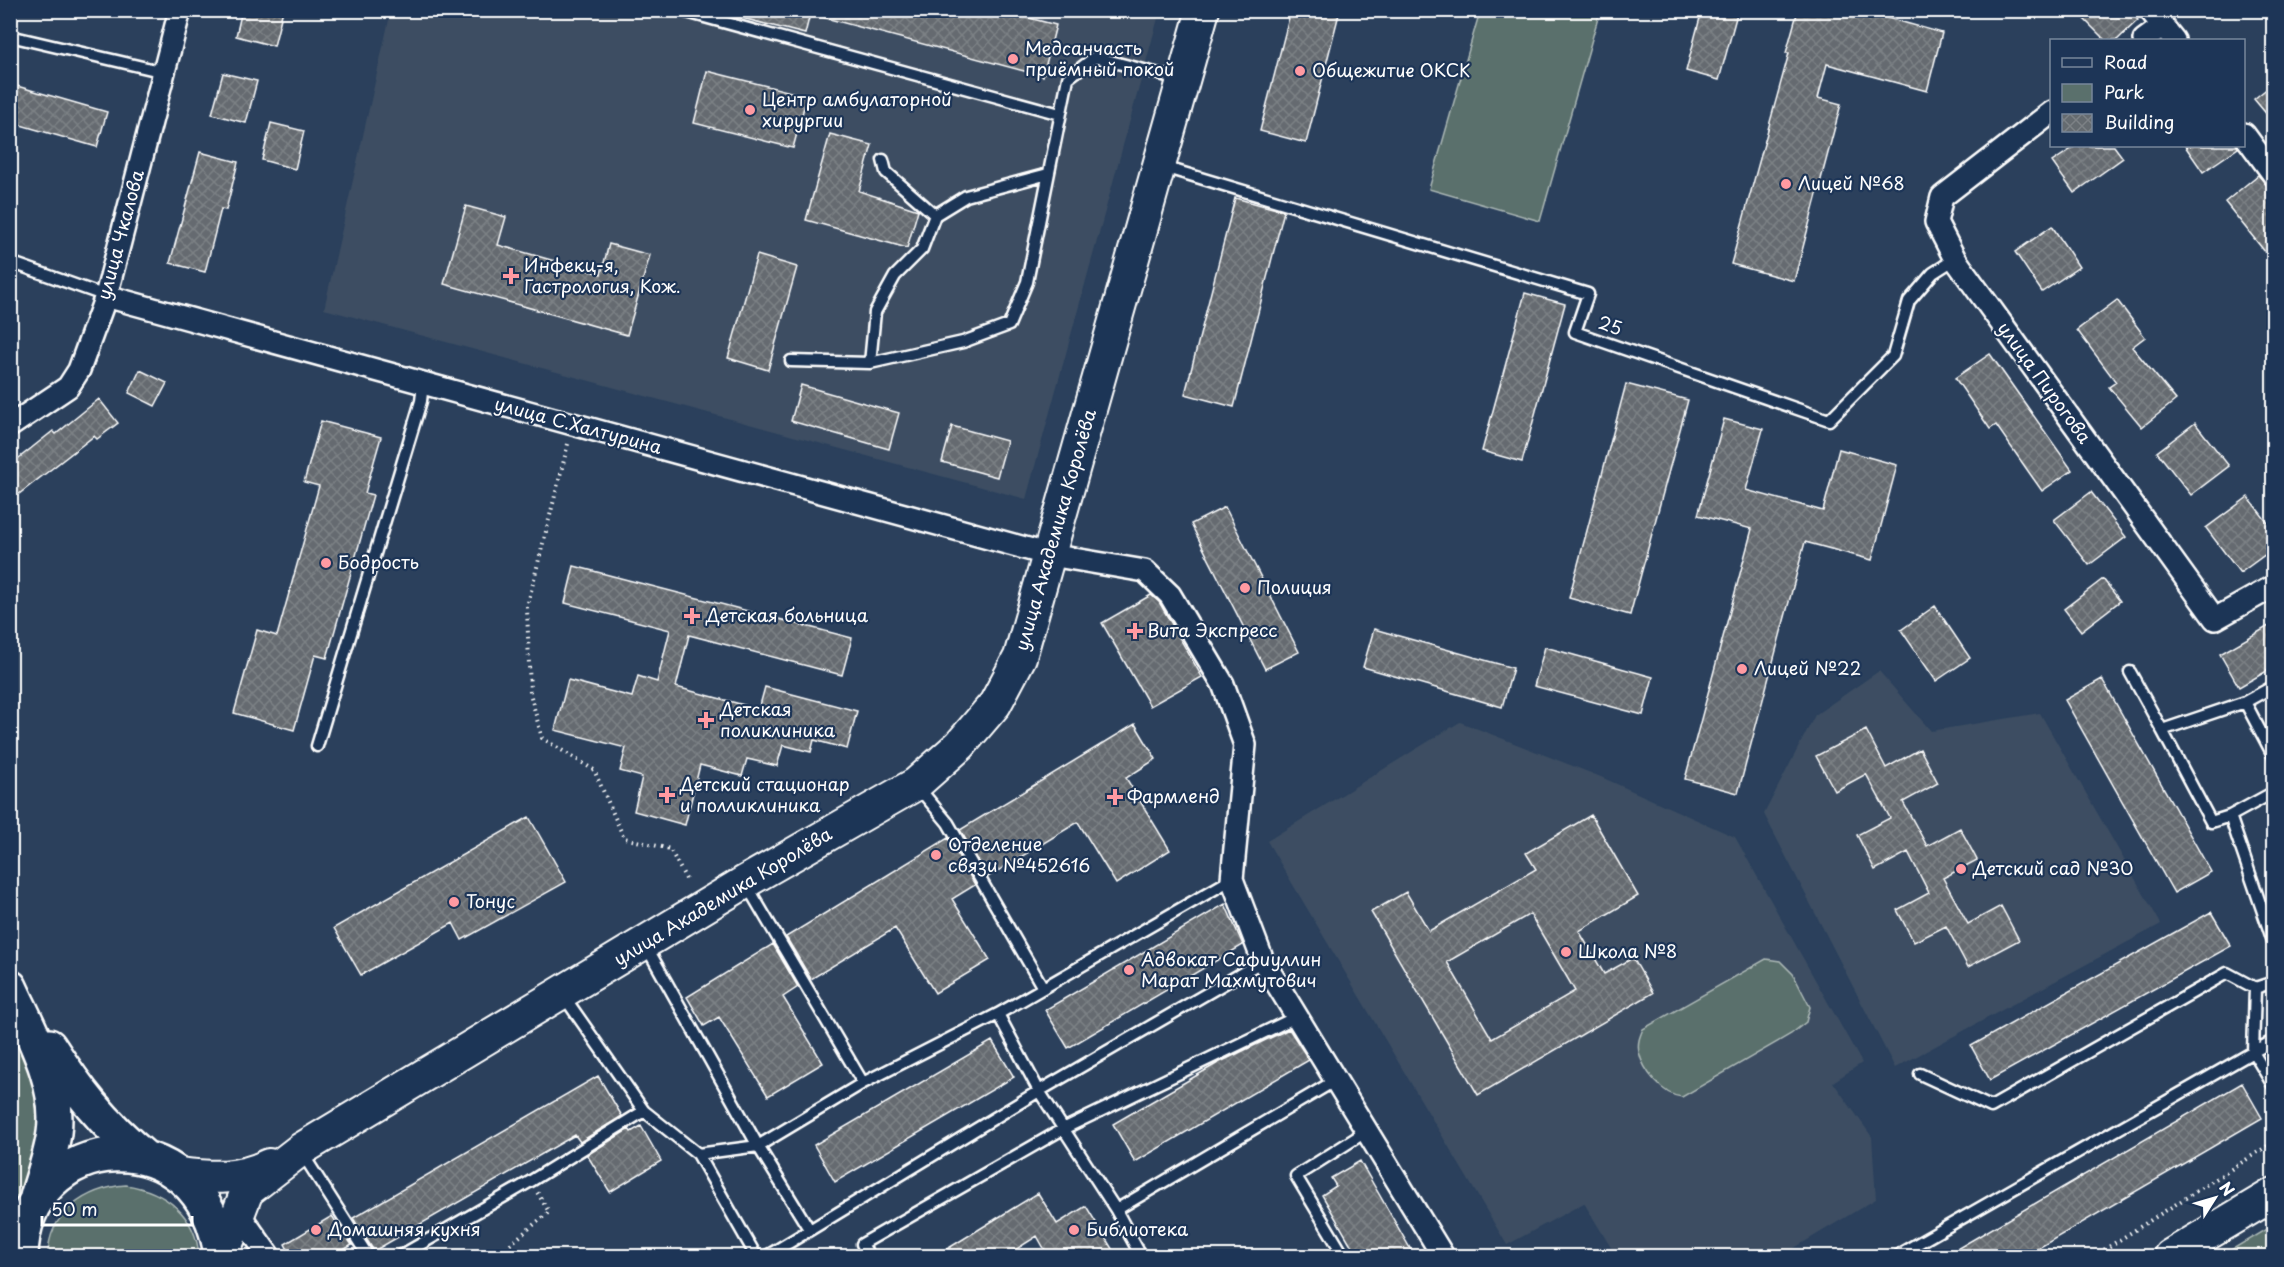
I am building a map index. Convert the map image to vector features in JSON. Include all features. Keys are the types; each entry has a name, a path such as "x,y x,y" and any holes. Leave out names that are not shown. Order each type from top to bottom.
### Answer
{"main road":[{"path":"10,986 76,1089 97,1115 144,1158"},
{"path":"10,986 42,1059 52,1096 54,1131 35,1202 26,1221 21,1257"},
{"path":"35,1202 48,1185 64,1172 83,1162 103,1156 124,1155 144,1158 180,1174 195,1187 209,1210 218,1233 222,1257"}],"street":[{"name":"улица Чкалова","path":"10,426 68,387 79,370 106,296 180,10"},
{"name":"улица Академика Королёва","path":"222,1257 237,1211 247,1191 300,1150 745,882 916,784 960,745 995,704 1020,657 1157,165 1203,10"},
{"path":"2145,39 2163,26"},
{"name":"улица Пирогова","path":"2050,114 1942,197 1936,222 1955,259 2215,619 2274,586"},
{"path":"2245,135 2274,175"},
{"name":"улица С.Халтурина","path":"106,296 1050,555 1145,571 1170,594 1223,684 1245,745 1232,879"},
{"path":"1232,879 1263,961 1443,1257"},
{"path":"180,1174 215,1178 237,1176 259,1170 300,1150"},
{"path":"2170,1257 2274,1194"},
{"path":"237,1211 269,1257"}],"lane":[{"path":"679,10 1060,114"},
{"path":"10,36 164,72"},
{"path":"791,362 870,363 963,342 1009,325 1027,282 1068,78 1095,57 1182,80"},
{"path":"883,160 886,172 935,214"},
{"name":"25","path":"1157,165 1588,294 1575,332 1829,420 1893,356 1909,301 1933,273 1955,259"},
{"path":"870,363 875,312 895,276 922,249 935,214 966,196 1048,174"},
{"path":"10,262 106,296"},
{"path":"317,746 420,401 423,384"},
{"path":"2130,672 2211,822 2230,816 2274,792"},
{"path":"2162,730 2245,702 2274,686"},
{"path":"2245,702 2269,735 2274,757"},
{"path":"916,784 948,823 1042,986"},
{"path":"2230,816 2274,944"},
{"path":"698,1154 758,1146 863,1083 998,1014 1042,986 1232,879"},
{"path":"745,882 863,1083"},
{"path":"645,944 758,1146 809,1229"},
{"path":"767,1257 809,1229 1040,1091 1263,961"},
{"path":"1920,1074 1991,1107 2227,973 2255,988 2274,982"},
{"path":"2255,988 2253,1052 2274,1087"},
{"path":"561,993 644,1111 698,1154 756,1257"},
{"path":"998,1014 1040,1091 1116,1210 1141,1257"},
{"path":"869,1257 862,1244 1063,1130 1296,1017"},
{"path":"1899,1257 1911,1247 2274,1040"},
{"path":"1116,1210 1336,1080"},
{"path":"399,1257 531,1181 644,1111"},
{"path":"1344,1257 1296,1176 1367,1131"},
{"path":"300,1150 368,1257"}],"path":[{"path":"568,441 527,607 531,693 542,738 594,770 624,838 670,849 688,883"},
{"path":"2094,1257 2274,1142"},
{"path":"496,1257 549,1212 531,1181"}],"shaded area":[{"path":"391,11 1160,11 1026,499 324,309"},
{"name":"Детский сад №30","path":"1879,671 1931,731 2040,713 2161,924 1895,1068 1764,814 1815,715"},
{"name":"Школа №8","path":"1460,722 1601,777 1735,837 1862,1063 1833,1082 1872,1137 1876,1199 1781,1256 1616,1256 1584,1203 1507,1245 1267,841"}],"green space":[{"path":"1480,11 1600,11 1540,221 1429,189"},
{"path":"1766,959 1780,961 1793,974 1810,1007 1806,1022 1791,1034 1682,1097 1675,1096 1661,1087 1649,1074 1641,1059 1639,1043 1643,1029"},
{"path":"10,1019 46,1114 37,1170 11,1207"},
{"path":"126,1185 153,1193 176,1207 192,1228 199,1256 48,1256 50,1241 62,1215 84,1197 111,1187"},
{"path":"2273,1225 2273,1256 2221,1256"}],"building":[{"path":"242,10 283,10 274,46 236,36"},
{"path":"734,10 811,10 805,34 734,16"},
{"name":"Медсанчасть приёмный покой","path":"819,10 999,10 1056,25 1043,76 818,16"},
{"name":"Общежитие ОКСК","path":"1291,10 1340,10 1306,143 1260,131"},
{"path":"1702,10 1738,10 1719,80 1686,71"},
{"name":"Лицей №68","path":"1798,10 1859,10 1942,33 1927,91 1827,64 1818,98 1841,104 1794,281 1731,264 1789,53 1786,53"},
{"path":"2075,10 2128,10 2138,20 2118,39 2104,39"},
{"name":"Центр амбулаторной хирургии","path":"707,71 807,96 793,148 694,123"},
{"path":"223,73 257,81 246,123 212,114"},
{"path":"2274,83 2274,123 2254,99"},
{"path":"10,84 107,112 97,147 10,122"},
{"path":"271,123 304,131 295,169 262,160"},
{"path":"830,134 872,145 859,191 918,210 907,248 806,220"},
{"path":"2074,147 2115,147 2123,158 2074,193 2052,162"},
{"path":"2186,147 2238,147 2238,148 2203,172"},
{"path":"200,152 238,162 226,210 221,209 205,272 170,263"},
{"path":"2258,175 2274,193 2274,263 2225,202"},
{"path":"1235,198 1284,211 1234,407 1185,394"},
{"name":"Инфекц-я, Гастрология, Кож.","path":"466,206 506,217 498,245 601,274 609,244 650,255 627,335 444,284"},
{"path":"2052,226 2079,267 2042,292 2015,252"},
{"path":"757,255 797,267 768,370 728,358"},
{"path":"1525,293 1565,304 1522,462 1482,451"},
{"path":"2117,300 2145,337 2132,347 2176,400 2142,427 2109,387 2116,382 2077,330"},
{"path":"1990,354 2072,470 2042,491 1996,425 1990,429 1955,378"},
{"path":"140,370 167,383 155,406 129,393"},
{"path":"1626,384 1688,400 1630,615 1569,598"},
{"path":"801,385 899,413 889,449 791,421"},
{"path":"99,399 118,423 97,439 94,436 10,501 10,465 53,431 56,434"},
{"name":"Лицей №22","path":"1724,419 1763,429 1746,490 1823,511 1839,449 1897,465 1872,560 1805,542 1738,793 1685,779 1752,529 1698,515"},
{"name":"Бодрость","path":"321,421 381,437 365,493 373,495 327,658 315,655 294,730 234,713 257,630 277,636 319,486 304,482"},
{"path":"2195,423 2229,466 2191,495 2157,452"},
{"path":"952,426 1007,441 997,477 942,462"},
{"path":"2091,492 2126,537 2089,565 2054,520"},
{"path":"2248,497 2274,531 2274,548 2240,573 2206,528"},
{"name":"Полиция","path":"1225,507 1299,652 1265,669 1191,524"},
{"name":"Детская поликлиника","path":"574,566 852,638 842,675 689,635 676,687 759,709 765,687 857,711 847,749 814,740 811,752 783,745 777,766 747,759 742,776 700,765 685,825 634,811 642,777 620,771 626,748 555,730 568,680 632,697 638,676 657,682 670,630 565,603"},
{"path":"2103,579 2120,601 2081,631 2064,609"},
{"path":"1151,595 1159,602 1202,677 1150,706 1102,623"},
{"path":"1935,606 1970,658 1936,681 1901,630"},
{"path":"2274,623 2274,667 2239,687 2220,654"},
{"path":"1374,629 1513,668 1502,707 1363,667"},
{"path":"1545,647 1653,677 1643,715 1534,686"},
{"path":"2102,679 2211,872 2174,893 2065,700"},
{"path":"1135,724 1156,759 1126,778 1170,850 1116,884 1078,822 988,877 960,830"},
{"path":"1866,730 1886,768 1920,749 1938,783 1903,802 1927,846 1960,828 1977,860 1943,878 1968,924 2001,906 2019,940 1968,967 1946,926 1914,942 1897,910 1929,893 1908,852 1875,870 1857,835 1890,818 1866,774 1835,791 1816,756"},
{"path":"1591,815 1638,896 1579,931 1604,974 1633,958 1653,993 1478,1095 1371,912 1406,892 1429,931 1536,869 1526,853","holes":["1530,914 1575,991 1492,1039 1447,962"]},
{"name":"Тонус","path":"529,817 566,882 462,940 453,923 361,975 334,928"},
{"path":"948,838 975,885 952,899 990,960 935,993 895,928 811,979 786,937"},
{"path":"1225,904 1243,945 1068,1048 1045,1010"},
{"path":"2211,912 2231,946 1990,1080 1971,1046"},
{"path":"773,944 798,987 783,997 823,1063 768,1096 719,1017 704,1026 687,997"},
{"path":"1289,1029 1309,1060 1135,1162 1113,1124 1218,1063"},
{"path":"992,1041 1014,1077 835,1182 814,1145"},
{"path":"598,1076 622,1116 580,1142 575,1135 374,1251 353,1218"},
{"path":"2242,1083 2262,1118 2023,1257 1943,1257"},
{"path":"641,1126 661,1161 610,1192 587,1155 629,1129 631,1132"},
{"path":"1360,1161 1415,1257 1358,1257 1322,1195 1336,1186 1331,1178"},
{"path":"1038,1193 1057,1224 1086,1206 1117,1257 1049,1257 1037,1236 1004,1257 934,1257"},
{"path":"332,1216 352,1245 332,1257 292,1257 285,1244"}],"place":[{"name":"Медсанчасть приёмный покой","path":"1013,59"},
{"name":"Общежитие ОКСК","path":"1300,71"},
{"name":"Центр амбулаторной хирургии","path":"750,110"},
{"name":"Лицей №68","path":"1786,184"},
{"name":"Инфекц-я, Гастрология, Кож.","path":"511,276"},
{"name":"Бодрость","path":"326,563"},
{"name":"Полиция","path":"1245,588"},
{"name":"Детская больница","path":"692,616"},
{"name":"Вита Экспресс","path":"1135,631"},
{"name":"Лицей №22","path":"1742,669"},
{"name":"Детская поликлиника","path":"706,720"},
{"name":"Детский стационар и полликлиника","path":"667,795"},
{"name":"Фармленд","path":"1115,797"},
{"name":"Отделение связи №452616","path":"936,855"},
{"name":"Детский сад №30","path":"1961,869"},
{"name":"Тонус","path":"454,902"},
{"name":"Школа №8","path":"1566,952"},
{"name":"Адвокат Сафиуллин Марат Махмутович","path":"1129,970"},
{"name":"Домашняя кухня","path":"316,1230"},
{"name":"Библиотека","path":"1074,1230"}]}
